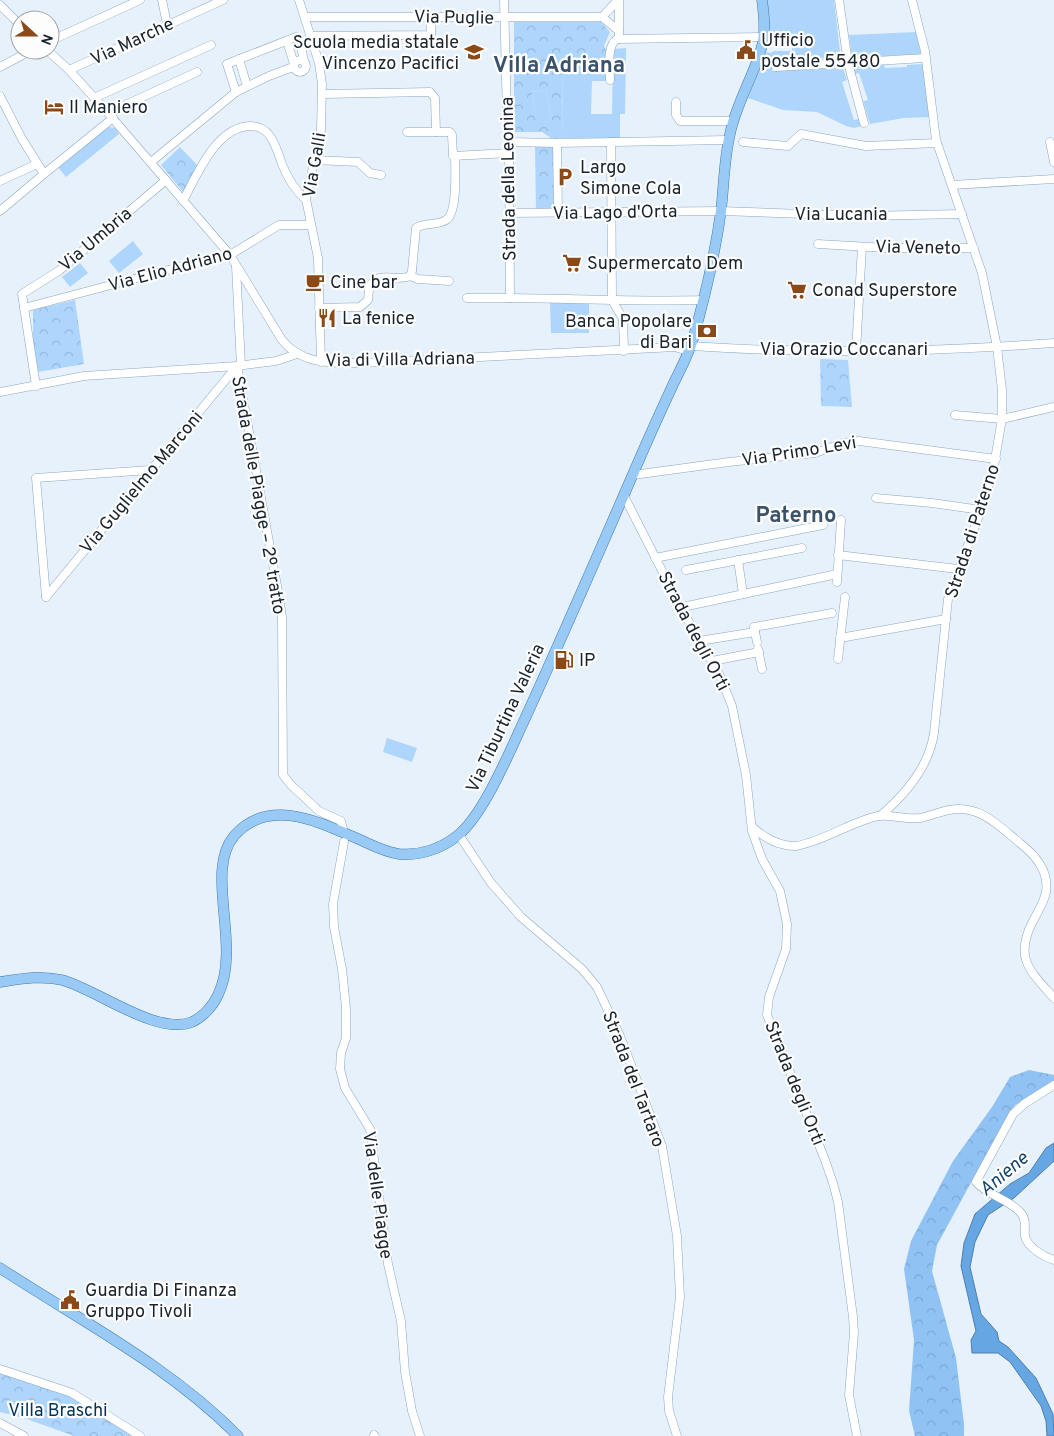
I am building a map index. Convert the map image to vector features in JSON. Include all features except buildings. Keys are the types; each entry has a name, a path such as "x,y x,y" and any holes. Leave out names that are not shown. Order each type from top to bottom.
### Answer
{"main road":[{"name":"Via Tiburtina Valeria","path":"0,982 29,978 63,980 89,990 156,1022 176,1025 196,1020 215,1001 224,976 227,945 221,866 227,848 242,829 263,816 274,814 302,817 344,837 386,851 404,854 430,850 459,835 476,814 505,760 689,349 704,300 713,261 721,211 728,140 733,121 762,48 764,37 762,0"},
{"path":"0,1268 128,1348 205,1405 238,1436"}],"street":[{"path":"60,36 140,0"},
{"path":"162,0 167,24"},
{"name":"Via Marche","path":"69,70 222,0"},
{"name":"Via Galli","path":"299,0 319,64 323,94 321,130 306,200 318,258 321,362"},
{"name":"Strada della Leonina","path":"504,0 509,142 510,298"},
{"path":"619,0 602,17 619,35 764,37"},
{"path":"610,80 611,45 619,35 619,0"},
{"path":"839,0 848,64 864,123"},
{"name":"Strada di Paterno","path":"880,816 894,804 911,784 924,763 931,745 934,733 949,593 981,510 996,458 1002,419 1002,381 988,296 974,248 937,143 926,58 912,0"},
{"path":"0,5 10,15"},
{"name":"Via Puglie","path":"305,17 602,17"},
{"path":"311,36 431,35 431,17"},
{"path":"236,92 227,64 239,59 287,41 295,38 299,38 305,70 300,73 295,71 287,41"},
{"path":"94,98 211,44"},
{"path":"776,67 926,58"},
{"path":"239,59 247,86"},
{"path":"0,68 14,60"},
{"name":"Via di Villa Adriana","path":"58,60 110,115 230,255 280,337 297,354 321,362 362,363 676,347 689,349"},
{"path":"305,64 319,64"},
{"path":"150,162 236,92 294,66"},
{"path":"0,211 110,115 197,72"},
{"path":"323,94 430,92 434,98 436,132"},
{"path":"0,96 22,139 44,174"},
{"path":"676,102 676,115 680,121 733,121"},
{"path":"183,201 217,144 235,131 251,126 260,127 267,132 287,173 306,200"},
{"path":"407,132 452,133 456,181 450,215 444,221 420,225 416,228 410,276"},
{"path":"743,142 787,146 799,134 802,134 864,146 937,143"},
{"path":"509,142 728,140"},
{"path":"611,142 612,300 623,319 624,351"},
{"path":"1050,142 1054,162"},
{"path":"557,143 558,212"},
{"path":"454,156 509,153"},
{"path":"314,160 358,162 370,173 381,175"},
{"path":"0,181 38,164"},
{"path":"952,185 1054,179"},
{"name":"Via Umbria","path":"24,308 22,294 60,270 166,180"},
{"name":"Via Lago d'Orta","path":"509,213 721,211"},
{"name":"Via Lucania","path":"721,211 851,215 962,214"},
{"name":"Via Elio Adriano","path":"24,308 230,255 279,225 311,225"},
{"name":"Via Veneto","path":"818,244 974,248"},
{"path":"856,351 862,246"},
{"name":"Via Elio Adriano","path":"236,264 239,366"},
{"path":"319,308 360,308 368,300 369,288 373,282 385,277 405,278 410,276 418,279 449,281"},
{"path":"467,298 704,300"},
{"path":"24,308 36,386"},
{"name":"Via Orazio Coccanari","path":"689,349 856,351 997,347 1054,343"},
{"path":"0,392 86,376 239,366 276,361 297,354"},
{"name":"Via Guglielmo Marconi","path":"150,470 36,478 46,597 150,470 239,366"},
{"name":"Strada delle Piagge – 2º tratto","path":"239,366 282,617 282,774 291,786 319,811 341,821 344,837"},
{"path":"955,415 1002,419 1054,407"},
{"name":"Via Primo Levi","path":"633,475 815,453 843,443 859,441 996,458"},
{"name":"Strada degli Orti","path":"624,496 678,608 712,661 728,693 746,776 751,827 761,856 779,888 787,924 786,949 769,997 767,1017 825,1160 838,1202 853,1317 854,1333 849,1395 857,1436"},
{"path":"876,498 981,510"},
{"path":"678,608 743,594 837,578 841,520"},
{"path":"655,558 822,525"},
{"path":"686,570 802,548"},
{"path":"838,555 958,569"},
{"path":"738,560 743,594"},
{"path":"838,659 845,597"},
{"path":"762,669 754,626 832,613"},
{"path":"840,638 946,619"},
{"path":"699,641 755,632"},
{"path":"712,661 758,647"},
{"path":"751,827 772,841 796,846 880,816 911,819 965,809 976,811 990,818 1033,854 1044,871 1046,887 1043,899 1026,935 1024,954 1032,975 1054,998"},
{"name":"Strada del Tartaro","path":"459,835 491,883 521,918 582,969 597,987 620,1036 662,1146 677,1236 679,1260 680,1304 668,1397 669,1412 676,1436"},
{"name":"Via delle Piagge","path":"344,837 332,904 346,1008 346,1038 341,1053 340,1073 348,1094 370,1130 388,1264 401,1321 405,1372 412,1411 420,1436"},
{"path":"1054,1085 1024,1104 1014,1114 976,1182 1024,1216 1025,1235 1028,1242 1043,1256 1054,1260"},
{"path":"0,1369 68,1391 140,1436"},
{"path":"0,1423 24,1436"}],"green space":[{"path":"767,0 834,0 841,60 827,61 823,58 804,59 803,62 783,63 783,60 772,61 772,71 843,68 847,80 842,82 854,120 859,119 862,126 854,128 817,112 783,110 748,98 767,52 792,51 793,34 770,32"},
{"path":"514,22 601,22 610,32 604,46 608,54 604,58 563,71 562,138 551,138 542,132 514,132","holes":["546,90 551,118 536,120 532,92"]},
{"path":"916,32 921,54 852,58 849,35"},
{"path":"626,48 625,114 620,114 620,138 562,138 563,71 609,56 608,81 592,81 591,114 612,114 613,49"},
{"path":"923,64 930,117 904,118 870,124 863,101 868,100 859,73 855,74 853,66 884,65 885,68"},
{"path":"546,90 551,118 536,121 532,92"},
{"path":"109,127 115,128 119,134 66,177 57,166"},
{"path":"180,147 198,166 184,193 161,165"},
{"path":"535,147 554,147 555,210 536,210"},
{"path":"133,241 143,254 119,273 109,261"},
{"path":"80,263 88,273 70,287 62,277"},
{"path":"75,300 84,364 38,372 33,341 33,310"},
{"path":"550,303 589,303 589,333 551,333"},
{"path":"820,359 848,360 852,407 821,406"},
{"path":"387,738 417,748 412,762 383,752"},
{"path":"1029,1070 1054,1075 1054,1083 1015,1105 1005,1120 937,1245 932,1271 956,1358 964,1436 915,1436 909,1411 914,1340 904,1269 911,1241 953,1161 992,1107 1010,1077"},
{"name":"Villa Braschi","path":"0,1373 67,1393 134,1436 74,1436 24,1418 0,1412"}],"shaded area":[{"path":"1054,1143 1054,1161 1014,1198 988,1215 975,1242 970,1267 981,1314 997,1332 999,1341 1008,1347 1036,1378 1053,1414 1054,1436 1047,1436 1046,1421 1041,1406 1010,1362 998,1353 972,1353 971,1340 976,1331 961,1266 964,1243 975,1214 1010,1184 1029,1173 1046,1148"}],"place":[{"name":"Ufficio postale 55480","path":"746,50"},
{"name":"Scuola media statale Vincenzo Pacifici","path":"474,52"},
{"name":"Il Maniero","path":"54,107"},
{"name":"Largo Simone Cola","path":"565,177"},
{"name":"Supermercato Dem","path":"572,263"},
{"name":"Cine bar","path":"315,282"},
{"name":"Conad Superstore","path":"797,290"},
{"name":"La fenice","path":"327,318"},
{"name":"Banca Popolare di Bari","path":"707,331"},
{"name":"IP","path":"564,660"},
{"name":"Guardia Di Finanza Gruppo Tivoli","path":"70,1300"}],"district":[{"name":"Villa Adriana","path":"559,64"},
{"name":"Paterno","path":"796,514"}],"water label":[{"name":"Aniene","path":"1003,1173"}]}
